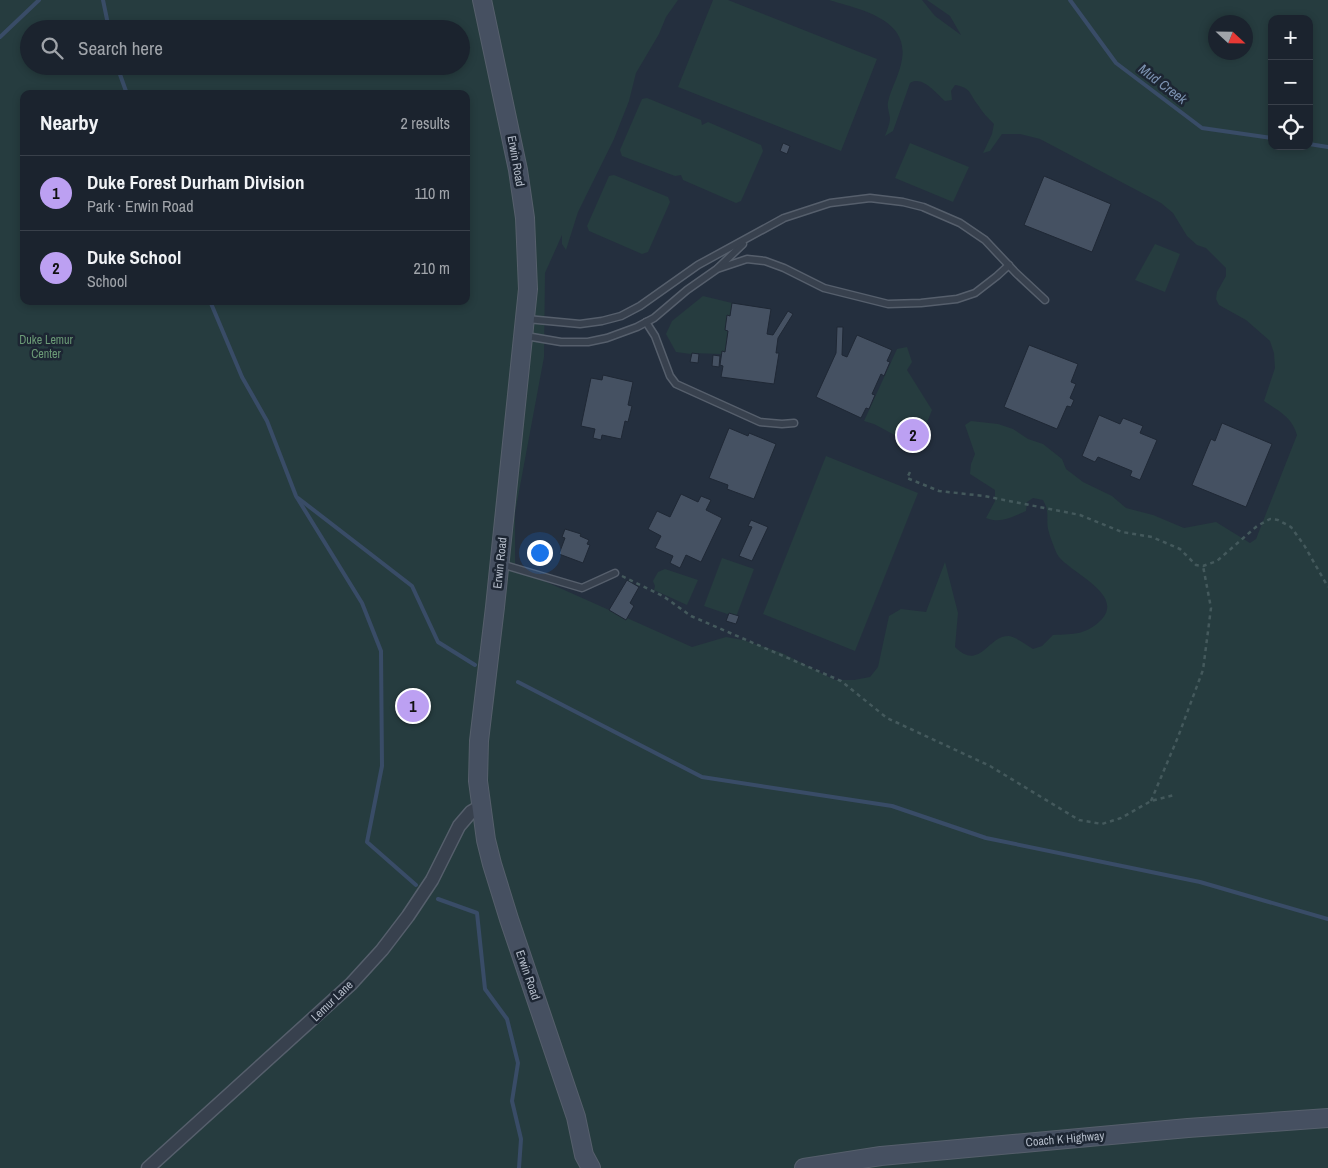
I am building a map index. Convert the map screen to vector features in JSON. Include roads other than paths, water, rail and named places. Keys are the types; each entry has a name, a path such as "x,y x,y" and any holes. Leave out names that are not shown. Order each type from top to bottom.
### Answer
{"main road":[{"name":"Erwin Road","path":"482,0 512,137 522,195 528,263 525,327 479,742 478,781 486,840 509,919 576,1116 587,1164"},
{"name":"Erwin Road","path":"576,1116 604,1168"},
{"name":"Coach K Highway","path":"804,1168 881,1156 1188,1128 1328,1118"}],"street":[{"name":"Lemur Lane","path":"148,1168 351,984 382,950 408,916 432,880 459,826 472,812 481,806"}],"lane":[{"path":"525,327 580,324 621,316 640,306 698,265 784,218 830,203 870,198 924,207 960,223 985,240 1046,300"},
{"path":"525,327 561,342 588,342 607,338 654,318 687,290 717,269 750,238"},
{"path":"717,269 747,259 765,261 784,268 824,288 888,304 896,304 957,299 975,292 997,276 1009,264"},
{"path":"646,322 655,336 670,376 676,384 760,422 794,423"},
{"path":"500,564 582,588 615,573"}],"waterway":[{"path":"0,37 39,0"},
{"path":"103,0 107,20"},
{"name":"Mud Creek","path":"1070,0 1116,63 1202,128 1268,137"},
{"path":"120,75 126,90"},
{"name":"Mud Creek","path":"1313,145 1328,147"},
{"path":"212,305 242,377 267,421 296,496 362,603 381,651 382,766 367,842 416,885"},
{"path":"298,498 412,586 438,642 475,665"},
{"path":"518,682 702,777 892,806 986,838 1200,882 1328,919"},
{"path":"438,899 477,913 485,989 507,1019 518,1063 512,1101 521,1139 519,1168"}],"place":[{"name":"Duke School","path":"913,435"},
{"name":"Duke Forest Durham Division","path":"413,706"}],"park label":[{"name":"Duke Lemur Center","path":"46,347"}]}
